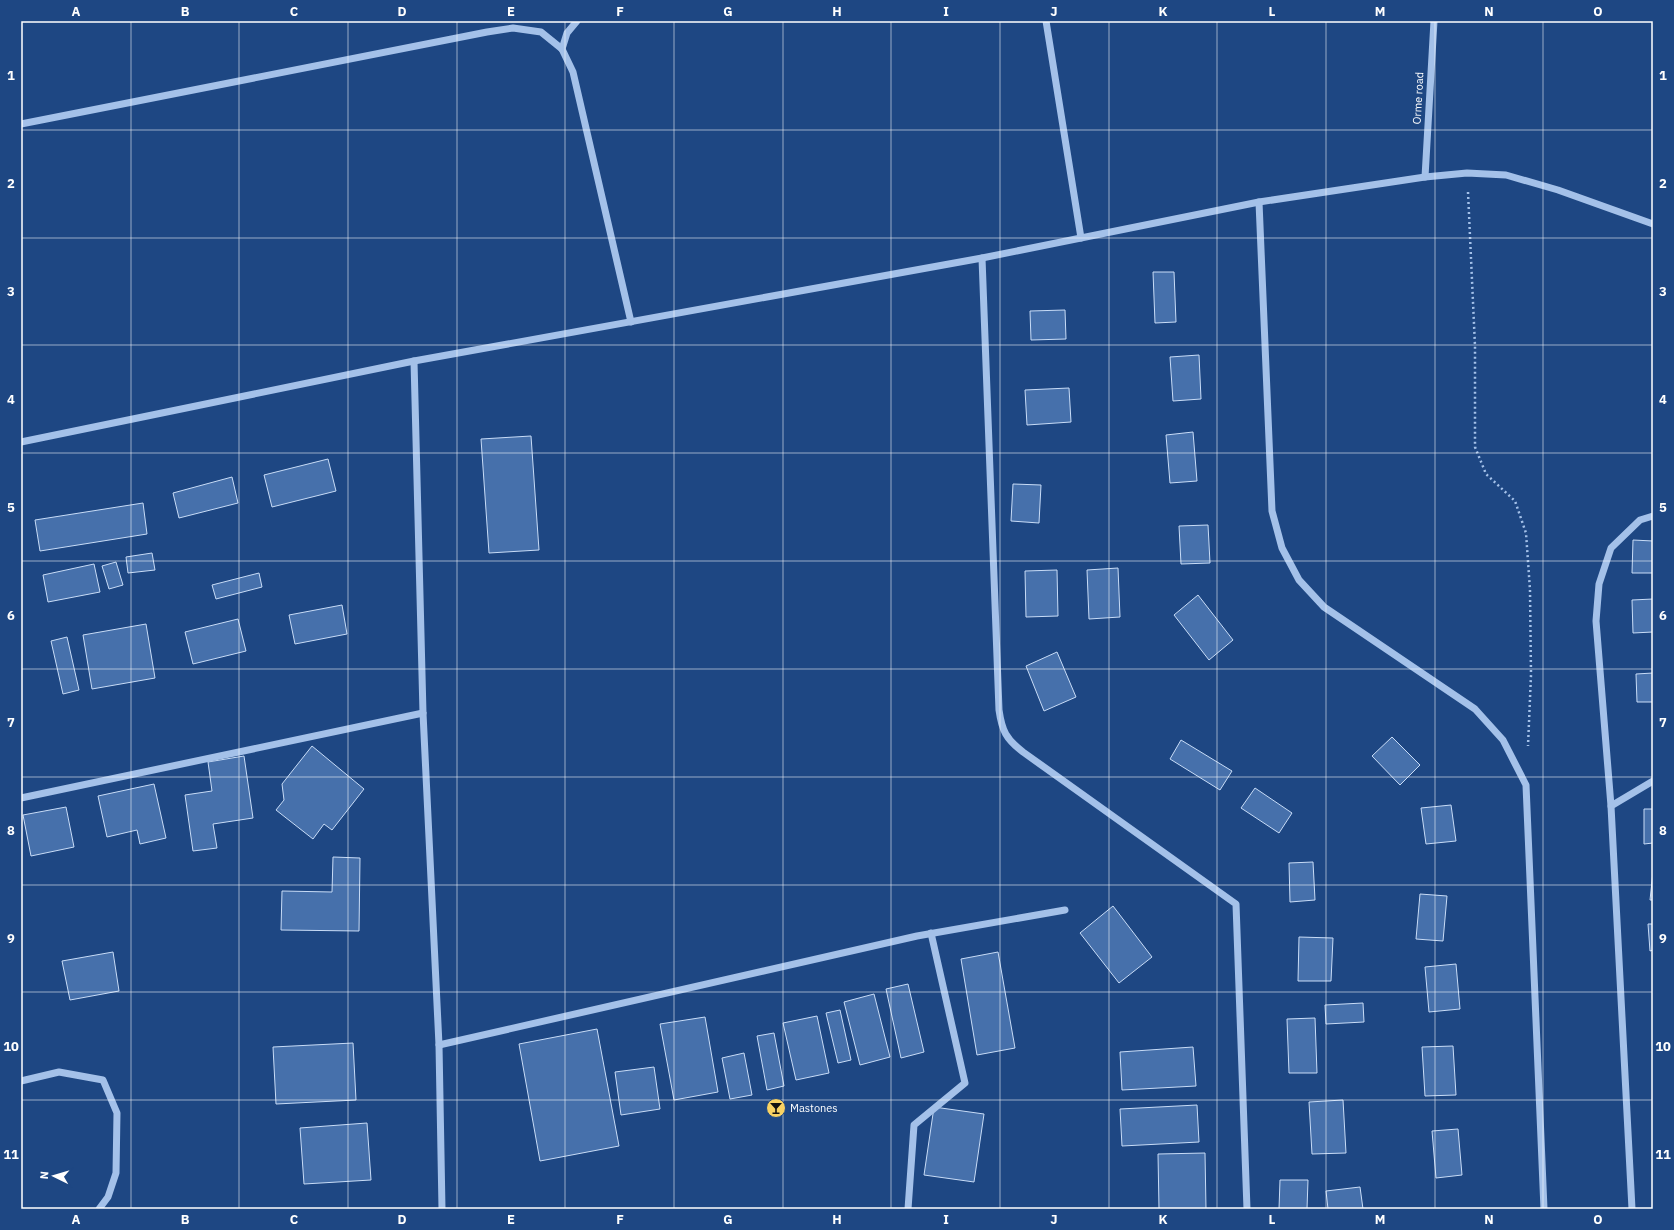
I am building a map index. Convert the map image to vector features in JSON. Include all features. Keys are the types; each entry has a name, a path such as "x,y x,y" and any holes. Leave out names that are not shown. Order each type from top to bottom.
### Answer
{"street":[{"path":"562,49 567,33 577,21"},
{"path":"1046,21 1081,238"},
{"name":"Orme road","path":"1425,177 1434,21"},
{"path":"21,124 506,29 513,28 541,32 562,49 573,72 631,322"},
{"path":"21,442 414,361 982,258 1259,202 1425,177 1467,173 1506,175 1558,190 1653,224"},
{"path":"1259,202 1272,511 1282,548 1299,580 1324,607 1475,709 1503,740 1526,785 1544,1209"},
{"path":"982,258 999,702 1002,726 1010,741 1023,752 1236,904 1247,1209"},
{"path":"414,361 423,713 439,1045 442,1209"},
{"path":"1632,1209 1611,806 1596,621 1599,584 1611,548 1640,520 1653,516"},
{"path":"21,798 423,713"},
{"path":"1611,806 1653,781"},
{"path":"439,1045 931,933 1065,910"},
{"path":"908,1209 914,1125 965,1083 931,933"},
{"path":"21,1081 59,1072 103,1080 116,1113 116,1173 108,1197 98,1209"}],"path":[{"path":"1467,173 1475,346 1475,447 1486,474 1515,501 1526,533 1530,590 1531,675 1526,785"}],"building":[{"path":"1153,272 1174,272 1176,322 1155,323"},
{"path":"1065,310 1066,339 1031,340 1030,311"},
{"path":"1199,355 1201,399 1173,401 1170,357"},
{"path":"1069,388 1071,422 1027,425 1025,390"},
{"path":"1193,432 1197,481 1170,483 1166,435"},
{"path":"531,436 539,550 489,553 481,439"},
{"path":"328,459 336,491 272,507 264,475"},
{"path":"232,477 238,503 179,518 173,493"},
{"path":"1013,484 1041,485 1039,523 1011,521"},
{"path":"143,503 147,534 40,551 35,520"},
{"path":"1208,525 1210,563 1181,564 1179,526"},
{"path":"1633,540 1653,541 1653,573 1632,573"},
{"path":"152,553 155,570 128,573 126,557"},
{"path":"116,562 123,585 109,589 102,566"},
{"path":"94,564 100,592 48,602 43,575"},
{"path":"1118,568 1120,617 1089,619 1087,570"},
{"path":"1057,570 1058,616 1026,617 1025,571"},
{"path":"259,573 262,587 216,599 212,585"},
{"path":"1198,595 1233,640 1209,660 1174,615"},
{"path":"1653,599 1653,632 1633,633 1632,600"},
{"path":"342,605 347,634 295,644 289,615"},
{"path":"238,619 246,651 193,664 185,632"},
{"path":"146,624 155,678 92,689 83,635"},
{"path":"67,637 79,690 63,694 51,641"},
{"path":"1057,652 1076,697 1044,711 1026,666"},
{"path":"1653,673 1653,702 1637,702 1636,674"},
{"path":"1392,737 1420,765 1400,785 1372,756"},
{"path":"1181,740 1232,771 1220,790 1170,759"},
{"path":"312,746 364,789 332,830 324,824 313,839 276,810 284,800 282,784"},
{"path":"244,756 253,818 213,824 217,848 193,851 185,795 212,791 208,762"},
{"path":"154,784 166,838 140,844 137,830 107,837 98,796"},
{"path":"1255,788 1292,813 1279,833 1241,808"},
{"path":"1451,805 1456,841 1426,844 1421,808"},
{"path":"66,807 74,847 31,856 23,815"},
{"path":"1644,809 1653,809 1653,843 1644,844"},
{"path":"333,857 360,858 359,931 281,930 282,891 332,892"},
{"path":"1313,862 1315,900 1290,902 1289,863"},
{"path":"1653,872 1653,900 1650,900"},
{"path":"1420,894 1447,896 1443,941 1416,939"},
{"path":"1113,906 1152,957 1119,983 1080,933"},
{"path":"1648,924 1653,924 1653,950 1650,951"},
{"path":"1299,937 1333,938 1331,981 1298,981"},
{"path":"113,952 119,991 70,1000 62,961"},
{"path":"998,952 1015,1048 977,1055 961,959"},
{"path":"1456,964 1460,1009 1429,1012 1425,967"},
{"path":"908,984 924,1052 901,1058 886,989"},
{"path":"874,994 890,1057 860,1065 844,1002"},
{"path":"1363,1003 1364,1022 1326,1024 1325,1005"},
{"path":"840,1010 851,1060 838,1063 826,1013"},
{"path":"817,1016 829,1073 796,1080 783,1023"},
{"path":"705,1017 718,1092 674,1100 660,1024"},
{"path":"1315,1018 1317,1073 1289,1073 1287,1019"},
{"path":"597,1029 619,1146 540,1161 519,1044"},
{"path":"774,1033 784,1086 767,1090 757,1036"},
{"path":"353,1043 356,1100 276,1104 273,1047"},
{"path":"1453,1046 1456,1095 1425,1096 1422,1047"},
{"path":"1193,1047 1196,1086 1122,1090 1120,1052"},
{"path":"744,1053 752,1095 730,1099 722,1058"},
{"path":"654,1067 660,1109 621,1115 615,1072"},
{"path":"1343,1100 1346,1153 1312,1154 1309,1102"},
{"path":"1197,1105 1199,1142 1122,1146 1120,1109"},
{"path":"934,1107 984,1114 974,1182 924,1175"},
{"path":"367,1123 371,1180 304,1184 300,1128"},
{"path":"1458,1129 1462,1175 1436,1178 1432,1131"},
{"path":"1205,1153 1206,1209 1159,1209 1158,1154"},
{"path":"1280,1180 1308,1180 1307,1209 1279,1209"},
{"path":"1360,1187 1363,1209 1328,1209 1326,1191"}],"place":[{"name":"Mastones","path":"776,1108"}]}
